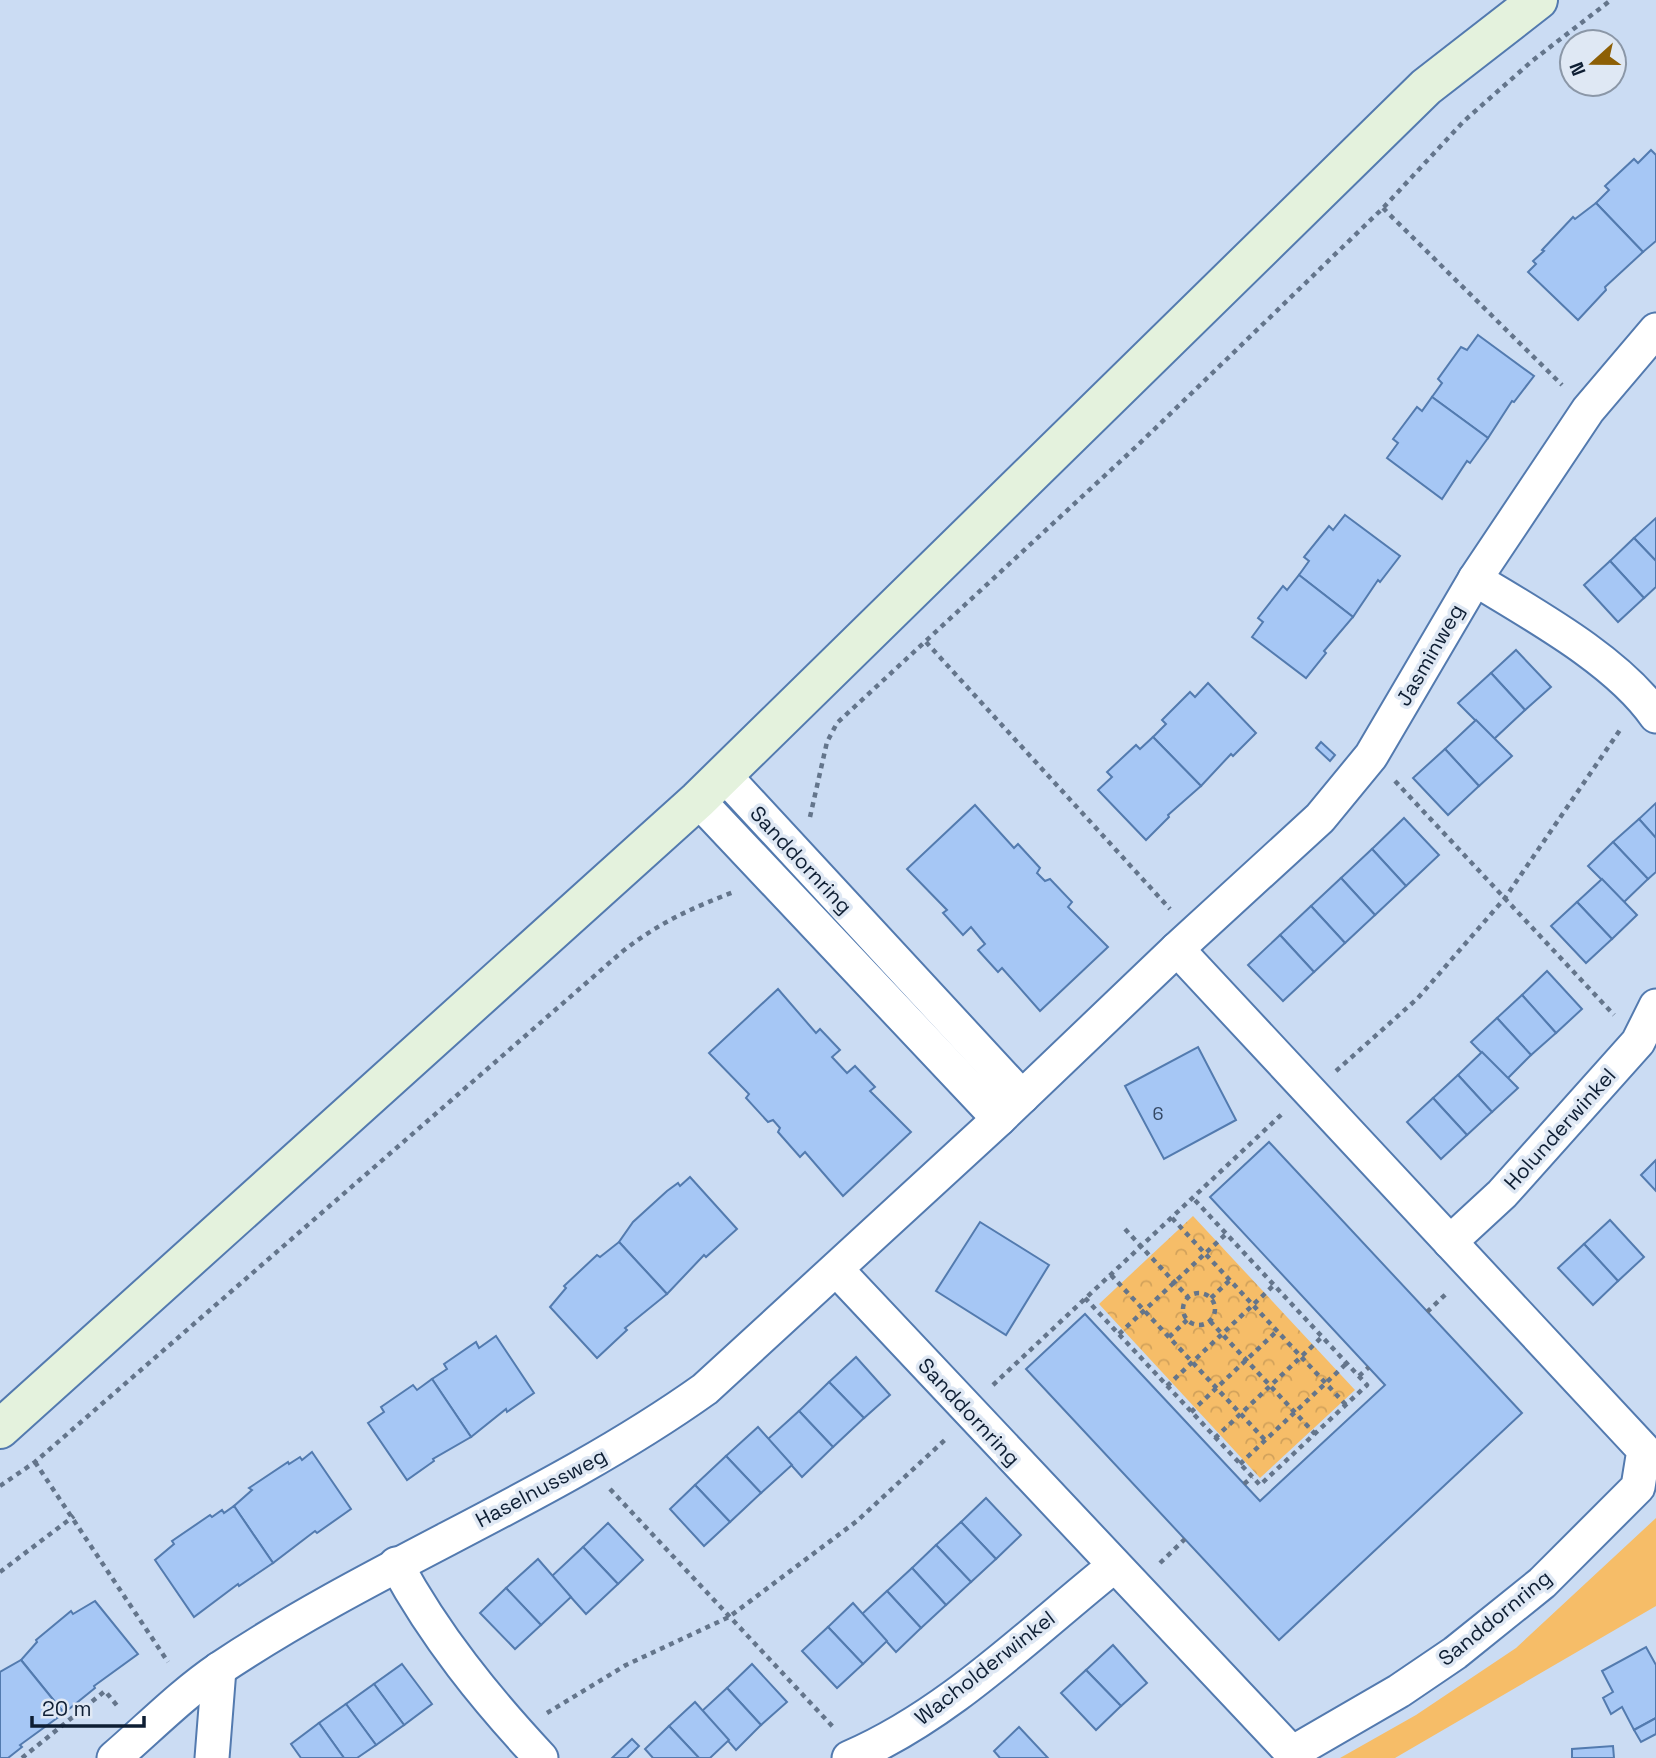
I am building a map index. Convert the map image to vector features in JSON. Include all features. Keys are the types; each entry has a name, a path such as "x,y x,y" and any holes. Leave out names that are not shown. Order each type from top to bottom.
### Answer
{"main road":[{"path":"0,1429 711,788 1426,87 1538,0"}],"street":[{"name":"Jasminweg","path":"1186,942 1320,818 1371,756 1475,579 1588,410 1655,333"},
{"path":"1475,579 1568,636 1651,709"},
{"name":"Sanddornring","path":"711,788 1023,1097"},
{"name":"Sanddornring","path":"711,788 999,1119"},
{"name":"Sanddornring","path":"836,1269 1292,1753 1399,1691 1455,1653 1542,1583 1638,1487 1644,1450 1309,1089 1186,942"},
{"path":"836,1269 1186,942"},
{"name":"Holunderwinkel","path":"1450,1242 1502,1194 1638,1042 1656,1006"},
{"name":"Haselnussweg","path":"114,1758 187,1693 219,1669 396,1564 587,1465 653,1427 705,1389 836,1269"},
{"path":"396,1564 418,1606 484,1697 541,1758"},
{"name":"Wacholderwinkel","path":"854,1756 905,1730 953,1697 1114,1566"},
{"path":"212,1758 219,1669"}],"path":[{"path":"837,723 1139,444 1383,208 1464,121 1532,61 1611,0"},
{"path":"1383,208 1588,410"},
{"path":"926,642 1186,942"},
{"path":"516,1732 626,1665 729,1617 857,1521 956,1430 966,1410 1309,1089 1339,1069 1418,998 1505,898 1623,724 1651,709"},
{"path":"1371,756 1638,1042"},
{"path":"0,1486 35,1462 576,994"},
{"path":"1085,1298 1260,1485 1367,1385 1193,1198"},
{"path":"1172,1217 1346,1405"},
{"path":"1125,1229 1188,1297"},
{"path":"1119,1334 1226,1234"},
{"path":"1111,1275 1265,1440"},
{"path":"1211,1298 1230,1280"},
{"path":"1167,1386 1274,1285"},
{"path":"1200,1292 1211,1298 1216,1310 1210,1321 1199,1325 1187,1320 1183,1308 1188,1297 1200,1292"},
{"path":"1169,1337 1187,1320"},
{"path":"1210,1321 1315,1434"},
{"path":"1191,1412 1278,1331"},
{"path":"1215,1438 1322,1337"},
{"path":"1240,1464 1347,1363"},
{"path":"1359,1376 1369,1367"},
{"path":"35,1462 74,1516 187,1693"},
{"path":"587,1465 854,1756"},
{"path":"1244,1484 1252,1477"},
{"path":"0,1572 74,1516"},
{"path":"22,1758 105,1691 140,1735"}],"green space":[{"path":"1193,1216 1355,1390 1260,1478 1099,1304"},
{"path":"1656,1518 1656,1606 1395,1758 1340,1758 1416,1715 1516,1648"}],"building":[{"path":"1651,150 1656,155 1656,241 1643,252 1596,203 1609,190 1605,186 1634,159 1638,163"},
{"path":"1596,203 1643,252 1605,287 1606,290 1578,320 1528,272 1536,264 1533,261 1544,251 1542,250 1573,217 1575,219"},
{"path":"1478,335 1534,376 1514,402 1512,401 1488,438 1432,397 1442,383 1438,379 1461,347 1467,350"},
{"path":"1432,397 1488,438 1470,463 1467,461 1442,499 1387,458 1398,443 1393,439 1417,407 1422,411"},
{"path":"1345,515 1400,556 1380,582 1378,580 1353,617 1299,575 1309,561 1304,557 1329,526 1333,530"},
{"path":"1656,518 1656,561 1634,538"},
{"path":"1634,538 1656,561 1656,587 1644,598 1610,561"},
{"path":"1610,561 1644,598 1618,622 1584,585"},
{"path":"1299,575 1353,617 1324,651 1326,653 1306,678 1252,637 1263,622 1258,618 1283,586 1287,590"},
{"path":"1516,650 1551,687 1525,710 1491,673"},
{"path":"1491,673 1525,710 1494,739 1458,703"},
{"path":"1208,683 1256,733 1233,756 1231,754 1201,786 1153,737 1166,724 1162,720 1190,692 1195,697"},
{"path":"1476,720 1512,756 1479,786 1445,749"},
{"path":"1153,737 1201,786 1168,815 1146,840 1098,790 1112,777 1107,772 1136,745 1140,749"},
{"path":"1321,742 1335,755 1330,761 1316,748"},
{"path":"1445,749 1479,786 1448,815 1413,778"},
{"path":"1656,803 1656,838 1639,819"},
{"path":"975,805 1014,848 1018,844 1040,868 1037,873 1045,881 1050,879 1072,902 1068,907 1108,947 1040,1011 1002,968 998,972 978,950 985,944 971,927 963,935 943,913 947,910 907,869"},
{"path":"1404,818 1439,855 1406,886 1372,849"},
{"path":"1639,819 1656,838 1656,872 1648,879 1613,842"},
{"path":"1613,842 1648,879 1624,902 1588,866"},
{"path":"1372,849 1406,886 1375,915 1341,878"},
{"path":"1341,878 1375,915 1345,943 1311,906"},
{"path":"1602,879 1637,915 1612,939 1577,902"},
{"path":"1577,902 1612,939 1586,963 1551,926"},
{"path":"1311,906 1345,943 1314,972 1280,935"},
{"path":"1280,935 1314,972 1283,1001 1248,965"},
{"path":"1547,971 1582,1009 1556,1033 1522,995"},
{"path":"778,989 816,1033 820,1029 840,1050 832,1057 847,1073 855,1066 875,1087 870,1091 911,1132 843,1196 805,1152 800,1157 778,1132 780,1128 773,1120 768,1122 746,1098 749,1094 709,1053"},
{"path":"1522,995 1556,1033 1531,1055 1497,1018"},
{"path":"1497,1018 1531,1055 1507,1079 1471,1042"},
{"path":"1198,1047 1236,1120 1164,1159 1125,1086"},
{"path":"1482,1052 1518,1088 1492,1112 1458,1075"},
{"path":"1458,1075 1492,1112 1467,1135 1433,1098"},
{"path":"1433,1098 1467,1135 1441,1159 1407,1122"},
{"path":"1269,1142 1522,1413 1279,1640 1026,1369 1085,1314 1260,1501 1385,1385 1210,1197"},
{"path":"1656,1160 1656,1191 1641,1175"},
{"path":"690,1177 737,1229 706,1257 704,1255 667,1294 619,1242 633,1222 667,1191 678,1183 680,1186"},
{"path":"1610,1220 1644,1257 1618,1281 1584,1244"},
{"path":"980,1222 1049,1265 1006,1335 936,1291"},
{"path":"619,1242 667,1294 625,1328 627,1330 597,1358 550,1307 566,1288 564,1286 597,1255 600,1257"},
{"path":"1584,1244 1618,1281 1593,1305 1558,1268"},
{"path":"496,1336 534,1393 507,1412 506,1409 471,1437 432,1379 447,1369 444,1364 476,1342 479,1348"},
{"path":"856,1357 890,1395 864,1418 829,1382"},
{"path":"432,1379 471,1437 433,1459 434,1461 407,1480 368,1423 384,1412 381,1407 413,1385 417,1390"},
{"path":"829,1382 864,1418 833,1447 799,1411"},
{"path":"799,1411 833,1447 802,1477 768,1439"},
{"path":"758,1427 792,1465 761,1493 726,1456"},
{"path":"312,1452 351,1509 317,1533 315,1531 273,1563 234,1506 252,1490 249,1488 288,1462 289,1464 300,1457 302,1460"},
{"path":"726,1456 761,1493 730,1522 695,1485"},
{"path":"695,1485 730,1522 704,1546 670,1509"},
{"path":"986,1498 1021,1535 996,1559 961,1522"},
{"path":"234,1506 273,1563 239,1586 238,1584 194,1617 155,1560 174,1544 172,1541 210,1515 212,1517 222,1510 224,1513"},
{"path":"961,1522 996,1559 971,1582 936,1545"},
{"path":"608,1523 643,1560 618,1584 583,1547"},
{"path":"936,1545 971,1582 946,1605 912,1568"},
{"path":"583,1547 618,1584 586,1614 552,1576"},
{"path":"538,1559 571,1597 541,1625 506,1588"},
{"path":"912,1568 946,1605 921,1628 887,1591"},
{"path":"506,1588 541,1625 515,1649 480,1613"},
{"path":"887,1591 921,1628 896,1652 862,1614"},
{"path":"95,1601 138,1654 94,1686 95,1688 64,1713 21,1660 36,1640 71,1611 73,1614"},
{"path":"853,1603 887,1641 863,1664 828,1627"},
{"path":"828,1627 863,1664 837,1688 802,1651"},
{"path":"1113,1645 1147,1683 1121,1706 1086,1670"},
{"path":"1646,1647 1656,1665 1656,1718 1634,1730 1622,1707 1611,1714 1603,1698 1613,1692 1602,1671"},
{"path":"21,1660 64,1713 20,1745 22,1747 8,1758 0,1758 0,1672"},
{"path":"402,1664 432,1704 404,1725 374,1684"},
{"path":"752,1664 787,1702 761,1725 727,1688"},
{"path":"1086,1670 1121,1706 1096,1730 1061,1693"},
{"path":"374,1684 404,1725 376,1745 346,1704"},
{"path":"727,1688 761,1725 736,1750 702,1711"},
{"path":"695,1702 729,1740 710,1758 699,1758 669,1726"},
{"path":"346,1704 376,1745 357,1758 344,1758 319,1723"},
{"path":"1656,1718 1656,1734 1641,1742 1634,1730"},
{"path":"319,1723 344,1758 301,1758 291,1744"},
{"path":"669,1726 699,1758 653,1758 645,1749"},
{"path":"1019,1727 1048,1758 1000,1758 994,1751"},
{"path":"632,1739 639,1746 627,1758 612,1758"},
{"path":"1613,1746 1614,1758 1572,1758 1572,1749"}]}
